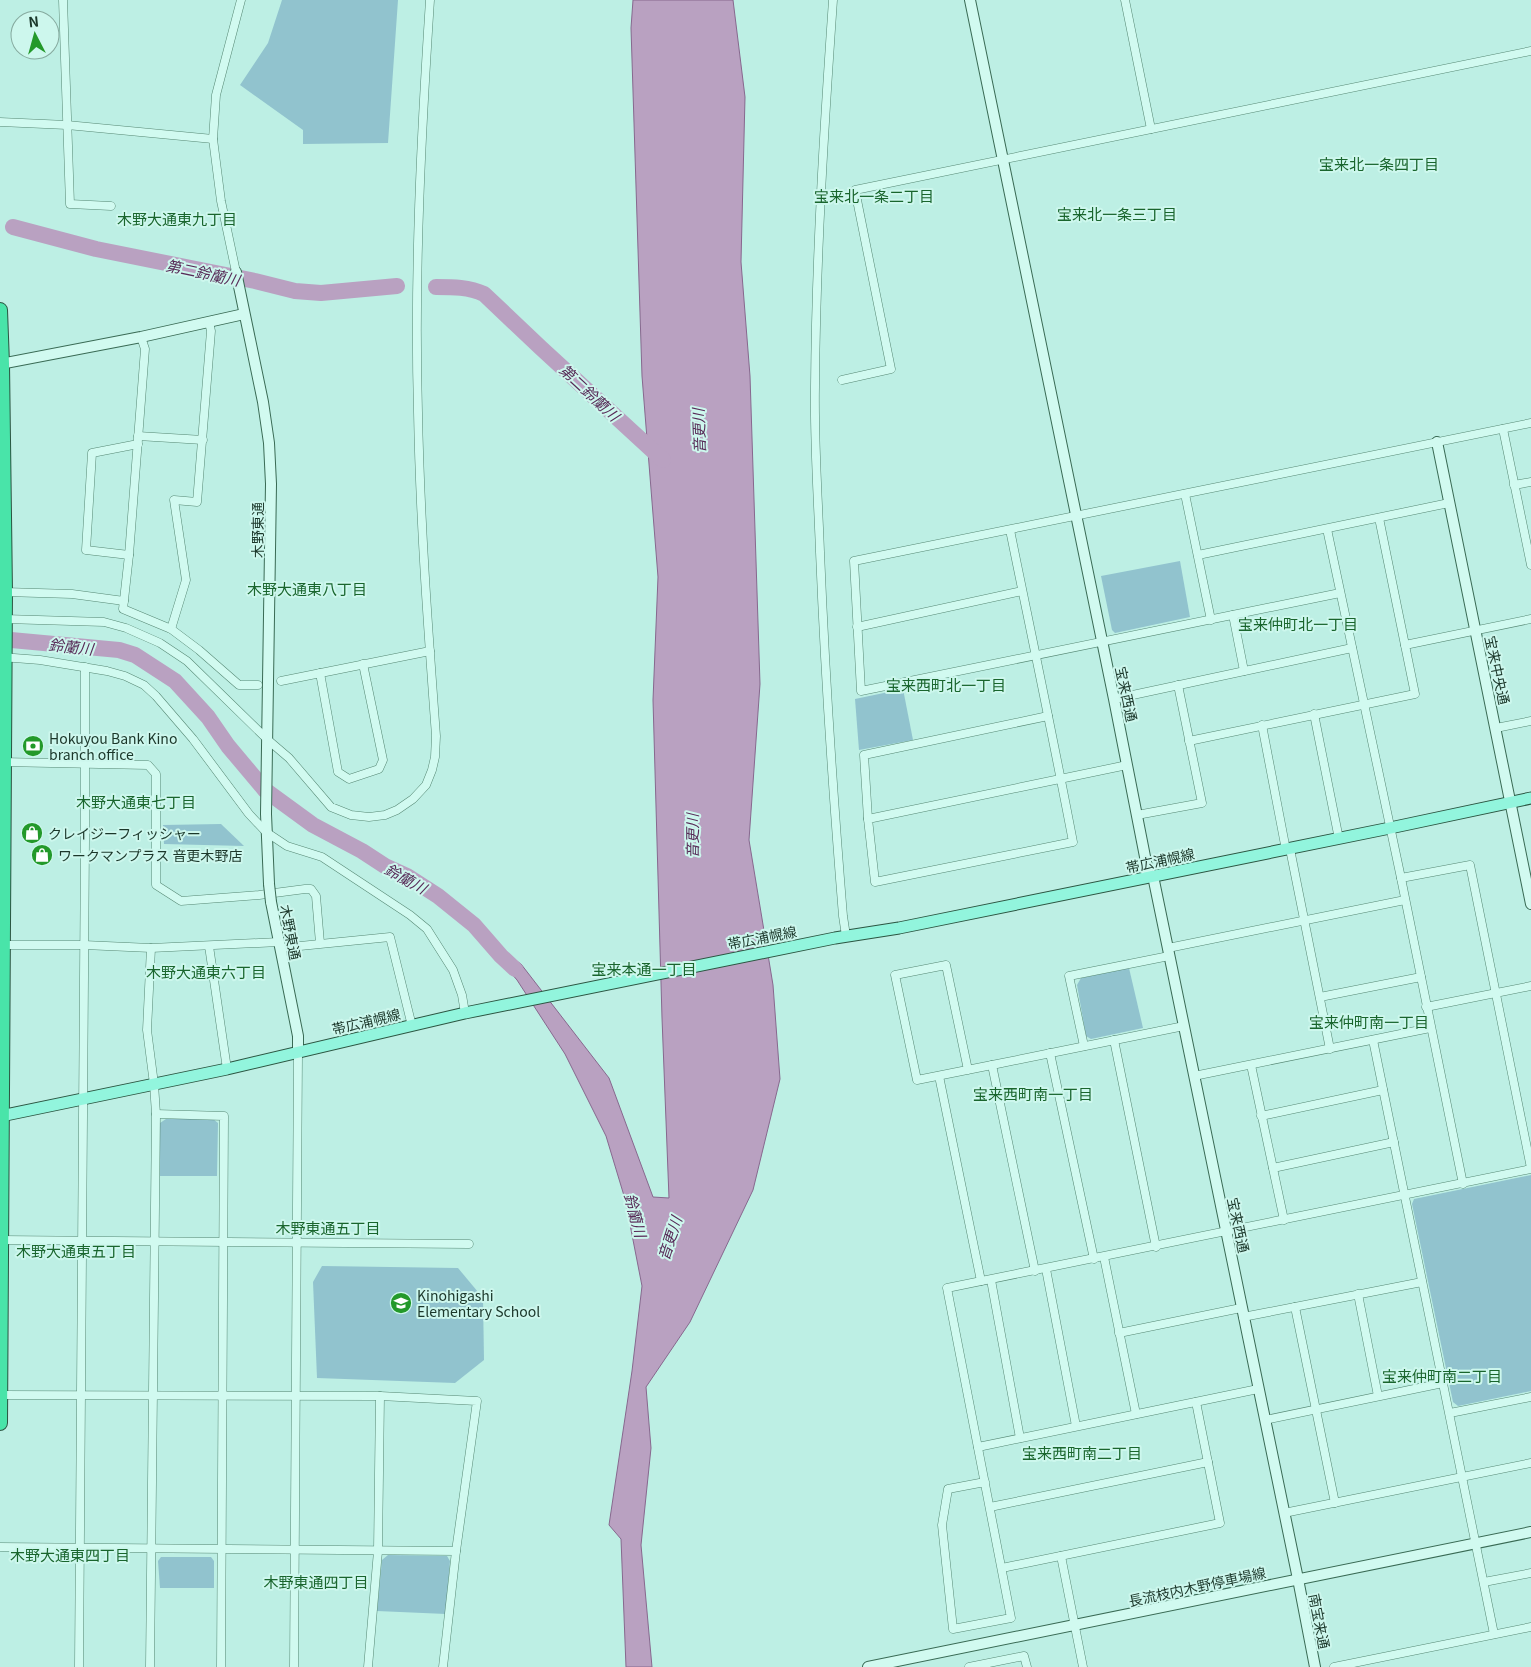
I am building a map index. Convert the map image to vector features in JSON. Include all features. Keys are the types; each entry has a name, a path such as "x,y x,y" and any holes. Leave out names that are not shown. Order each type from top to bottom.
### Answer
{"highway":[{"path":"0,310 5,592 2,762 0,1424"}],"main road":[{"name":"帯広浦幌線","path":"1,1116 226,1069 465,1013 840,937 899,928 1531,798"}],"street":[{"path":"63,0 70,204 111,206"},
{"path":"236,272 221,201 213,139 216,96 241,0"},
{"path":"5,622 104,622 144,634 187,661 289,758 331,807 351,815 369,817 385,815 398,810 413,799 426,785 436,757 436,736 422,515 418,412 417,274 430,0"},
{"path":"833,0 817,260 815,398 830,747 843,916 840,937"},
{"name":"宝来西通","path":"970,0 1137,815 1169,952 1298,1579"},
{"path":"1125,0 1151,129"},
{"path":"842,380 890,369 855,190 1531,51"},
{"path":"0,122 67,125 213,139"},
{"name":"木野東通","path":"236,272 263,402 268,443 271,484 266,832 271,902 298,1036 298,1053"},
{"path":"1,364 141,337 244,314"},
{"path":"171,629 186,580 174,500 197,502 212,331 209,322"},
{"path":"141,337 145,350 123,609 171,629 199,650 239,685 258,685"},
{"path":"1340,594 861,691 854,561 1531,423"},
{"path":"1503,429 1531,564"},
{"path":"129,555 86,550 92,453 138,440 203,440"},
{"name":"宝来中央通","path":"1437,442 1510,802 1526,859 1531,904"},
{"path":"1514,485 1531,482"},
{"path":"1185,494 1211,620"},
{"path":"1198,556 1449,503"},
{"path":"1189,741 1414,694 1379,518"},
{"path":"1327,529 1401,878 1462,1184"},
{"path":"1010,530 1036,655 1073,842 875,882 868,819 864,755 1048,716"},
{"path":"5,592 72,594 124,601"},
{"path":"857,627 1022,592"},
{"path":"1233,615 1244,671"},
{"path":"1405,645 1531,619"},
{"path":"1114,699 1352,648"},
{"path":"280,681 430,651"},
{"path":"3,655 107,670 144,685 156,696 192,739 249,814 266,832 287,846 322,857 410,915 427,929 453,970 462,995 465,1013"},
{"path":"320,673 338,772 349,779 379,769 382,760 363,664"},
{"path":"79,1667 84,667"},
{"path":"1137,815 1202,803 1178,685"},
{"path":"1314,714 1339,839"},
{"path":"1496,728 1531,721"},
{"path":"1262,725 1330,1049"},
{"path":"2,762 148,765 156,774 156,885 181,901 311,889 316,896 320,943"},
{"path":"868,819 1127,765"},
{"path":"985,1482 948,1489 942,1525 953,1629 1011,1618 990,1506 947,1288 1156,1247 1531,1168 1470,865 1401,878"},
{"path":"1084,1046 1069,976 1304,920 1405,900"},
{"path":"2,945 84,945 151,948 279,945 390,937 412,1026"},
{"path":"209,946 226,1069"},
{"path":"150,1667 156,1114 147,1030 151,948"},
{"path":"968,1070 946,964 895,975 918,1080 968,1070 992,1064 1184,1026"},
{"path":"1320,997 1421,977"},
{"path":"1426,1007 1531,986"},
{"path":"1194,1076 1430,1028"},
{"path":"1114,1040 1156,1247"},
{"path":"1373,1040 1494,1634"},
{"path":"294,1667 298,1053"},
{"path":"1050,1053 1094,1259"},
{"path":"992,1064 1035,1271"},
{"path":"1250,1065 1284,1220"},
{"path":"938,1076 982,1282"},
{"path":"1261,1116 1383,1090"},
{"path":"156,1114 224,1116 221,1667"},
{"path":"1273,1168 1394,1142"},
{"path":"1,1240 469,1244"},
{"path":"1104,1257 1136,1414"},
{"path":"1046,1269 1076,1426"},
{"path":"990,1280 1020,1438"},
{"path":"1119,1333 1242,1313 1295,1307 1422,1282"},
{"path":"1358,1294 1378,1396"},
{"path":"1295,1307 1336,1503"},
{"path":"1265,1420 1443,1383"},
{"path":"978,1447 1258,1389"},
{"path":"0,1395 380,1396 477,1401 456,1551 443,1667"},
{"path":"368,1667 378,1551 380,1396"},
{"path":"1450,1413 1531,1397"},
{"path":"1002,1568 1220,1524 1196,1402"},
{"path":"990,1506 1208,1462"},
{"path":"1284,1514 1531,1463"},
{"name":"長流枝内木野停車場線","path":"868,1667 1531,1532"},
{"path":"0,1547 456,1551"},
{"path":"1061,1556 1083,1667"},
{"path":"1484,1582 1531,1572"},
{"name":"南宝来通","path":"1298,1579 1315,1667"},
{"path":"1334,1667 1378,1663 1494,1634 1531,1627"},
{"path":"968,1667 1024,1656 1027,1667"}],"shaded area":[{"path":"282,0 398,0 388,143 303,144 303,130 240,85 268,43"},
{"path":"1180,561 1190,617 1115,633 1112,630 1101,576"},
{"path":"903,689 913,740 859,750 855,699"},
{"path":"221,824 244,846 164,844 163,825"},
{"path":"1129,968 1143,1028 1091,1039 1086,1036 1077,985 1081,978"},
{"path":"166,1119 213,1119 218,1123 217,1176 160,1176 160,1123"},
{"path":"1531,1175 1531,1391 1458,1406 1453,1402 1412,1204 1414,1199"},
{"path":"322,1266 458,1268 483,1298 484,1360 455,1383 317,1378 313,1282"},
{"path":"388,1555 447,1556 450,1561 446,1614 377,1611 382,1560"},
{"path":"161,1557 211,1557 214,1561 214,1588 160,1588 158,1561"}],"water":[{"name":"音更川","path":"633,0 733,0 745,97 741,262 750,376 760,684 749,840 773,985 780,1079 753,1190 690,1322 646,1387 651,1448 641,1545 652,1667 626,1667 621,1539 609,1525 632,1371 642,1286 625,1199 606,1136 565,1054 517,980 498,958 500,950 521,964 609,1078 653,1197 669,1198 653,700 658,577 642,376 631,28"}],"waterway":[{"name":"第二鈴蘭川","path":"13,227 96,249 255,281 295,291 321,293 397,286"},
{"name":"第二鈴蘭川","path":"436,287 455,287 484,294 663,460"},
{"name":"鈴蘭川","path":"0,639 119,650 135,655 175,681 208,717 228,746 265,790 313,825 362,851 385,866 407,876 438,896 474,925 515,969"}],"place":[{"name":"Hokuyou Bank Kino branch office","path":"33,746"},
{"name":"クレイジーフィッシャー","path":"32,833"},
{"name":"ワークマンプラス 音更木野店","path":"42,855"},
{"name":"Kinohigashi Elementary School","path":"401,1303"}],"district":[{"name":"宝来北一条四丁目","path":"1379,163"},
{"name":"宝来北一条二丁目","path":"874,195"},
{"name":"宝来北一条三丁目","path":"1117,213"},
{"name":"木野大通東九丁目","path":"177,218"},
{"name":"木野大通東八丁目","path":"307,588"},
{"name":"宝来仲町北一丁目","path":"1298,623"},
{"name":"宝来西町北一丁目","path":"946,684"},
{"name":"木野大通東七丁目","path":"136,801"},
{"name":"宝来本通一丁目","path":"644,968"},
{"name":"木野大通東六丁目","path":"206,971"},
{"name":"宝来仲町南一丁目","path":"1369,1021"},
{"name":"宝来西町南一丁目","path":"1033,1093"},
{"name":"木野東通五丁目","path":"328,1227"},
{"name":"木野大通東五丁目","path":"76,1250"},
{"name":"宝来仲町南二丁目","path":"1442,1375"},
{"name":"宝来西町南二丁目","path":"1082,1452"},
{"name":"木野大通東四丁目","path":"70,1554"},
{"name":"木野東通四丁目","path":"316,1581"}]}
